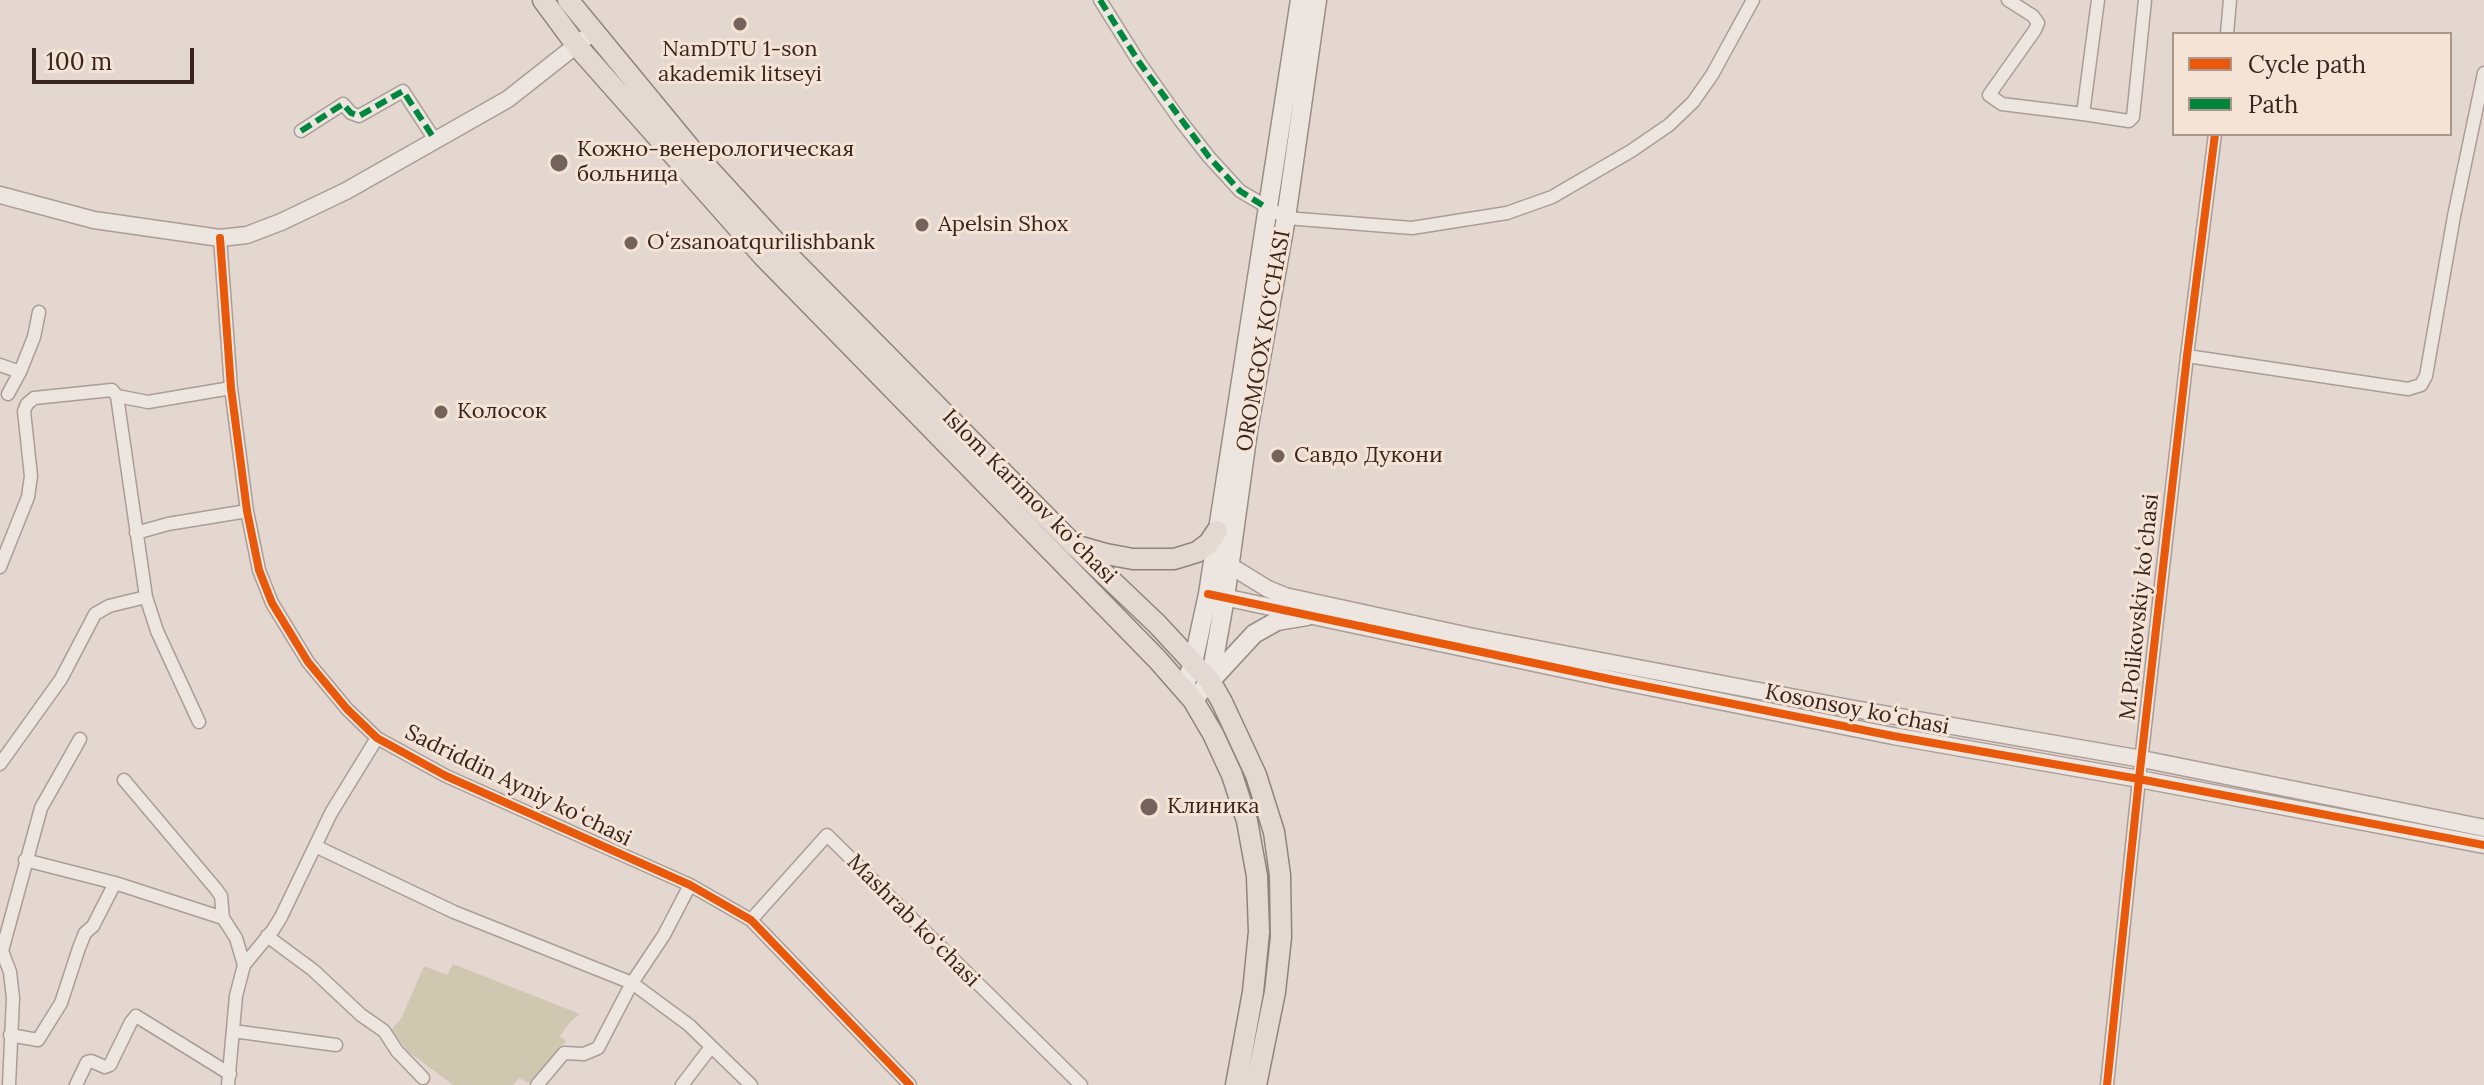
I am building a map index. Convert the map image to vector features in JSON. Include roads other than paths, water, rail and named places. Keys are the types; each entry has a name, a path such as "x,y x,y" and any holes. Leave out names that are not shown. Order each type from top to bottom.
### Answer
{"main road":[{"name":"Islom Karimov koʻchasi","path":"543,0 585,39 782,249 1210,681 1256,775 1274,832 1280,875 1281,937 1275,992 1256,1085"},
{"name":"Islom Karimov koʻchasi","path":"568,0 585,39 763,256 1188,694 1213,734 1232,775 1247,821 1257,876 1259,932 1253,992 1236,1085"},
{"name":"OROMGOX KO‘CHASI","path":"1210,681 1217,596 1217,531 1300,0"},
{"name":"OROMGOX KO‘CHASI","path":"1188,694 1193,663 1229,565 1250,416 1286,218 1317,0"},
{"path":"1073,544 1118,556 1164,560 1197,552 1209,543 1217,531"},
{"path":"1188,694 1210,681 1254,634 1266,626 1307,616"}],"street":[{"path":"1100,0 1139,62 1209,157 1240,191 1286,218 1412,228 1507,213 1552,197 1631,151 1669,125 1693,102 1712,75 1753,0"},
{"path":"2008,0 2033,16 2038,23 1989,95 2002,104 2129,121 2133,117 2145,0"},
{"path":"2083,114 2098,0"},
{"path":"2227,32 2230,0"},
{"path":"0,196 94,220 220,238 247,235 346,191 508,99 585,39"},
{"path":"2187,356 2408,389 2421,385 2426,376 2454,216 2484,73"},
{"path":"301,131 343,104 359,116 403,91 435,140"},
{"name":"M.Polikovskiy koʻchasi","path":"2107,1085 2187,356 2215,136"},
{"name":"Sadriddin Ayniy koʻchasi","path":"220,238 231,388 247,511 259,570 272,603 292,637 347,709 377,738 446,776 690,885 751,920 910,1085"},
{"path":"8,394 32,344 39,312"},
{"path":"0,365 20,372"},
{"path":"117,396 148,402 231,388"},
{"path":"0,567 28,497 31,476 24,411 27,404 34,398 112,390 117,396 146,597 157,631 199,722"},
{"path":"136,533 168,524 247,511"},
{"name":"Kosonsoy koʻchasi","path":"1229,565 1285,596 1403,622 1849,708 2142,759 2484,828"},
{"name":"Kosonsoy koʻchasi","path":"1217,596 1893,736 2484,845"},
{"path":"0,764 61,679 95,614 109,606 146,597"},
{"path":"76,1085 89,1061 105,1067 110,1065 136,1016 229,1079 236,996 244,965 281,917 331,813 377,738"},
{"path":"9,1085 13,998 10,972 2,951 41,808 80,739"},
{"path":"124,780 221,896 223,918 236,938 244,965"},
{"name":"Mashrab koʻchasi","path":"751,920 827,835 1081,1085"},
{"path":"315,846 454,912 632,983 689,1025 751,1085"},
{"path":"25,860 115,883 223,918"},
{"path":"10,1035 38,1040 61,1003 85,933 93,926 115,883"},
{"path":"537,1085 564,1053 584,1054 598,1048 690,885"},
{"path":"267,936 313,970 361,1015 384,1031 397,1051 423,1078"},
{"path":"233,1031 336,1045"},
{"path":"682,1085 711,1047"}],"place":[{"name":"NamDTU 1-son akademik litseyi","path":"740,24"},
{"name":"Кожно-венерологическая больница","path":"559,163"},
{"name":"Apelsin Shox","path":"922,225"},
{"name":"Oʻzsanoatqurilishbank","path":"631,243"},
{"name":"Колосок","path":"441,412"},
{"name":"Савдо Дукони","path":"1278,456"},
{"name":"Клиника","path":"1149,807"}]}
